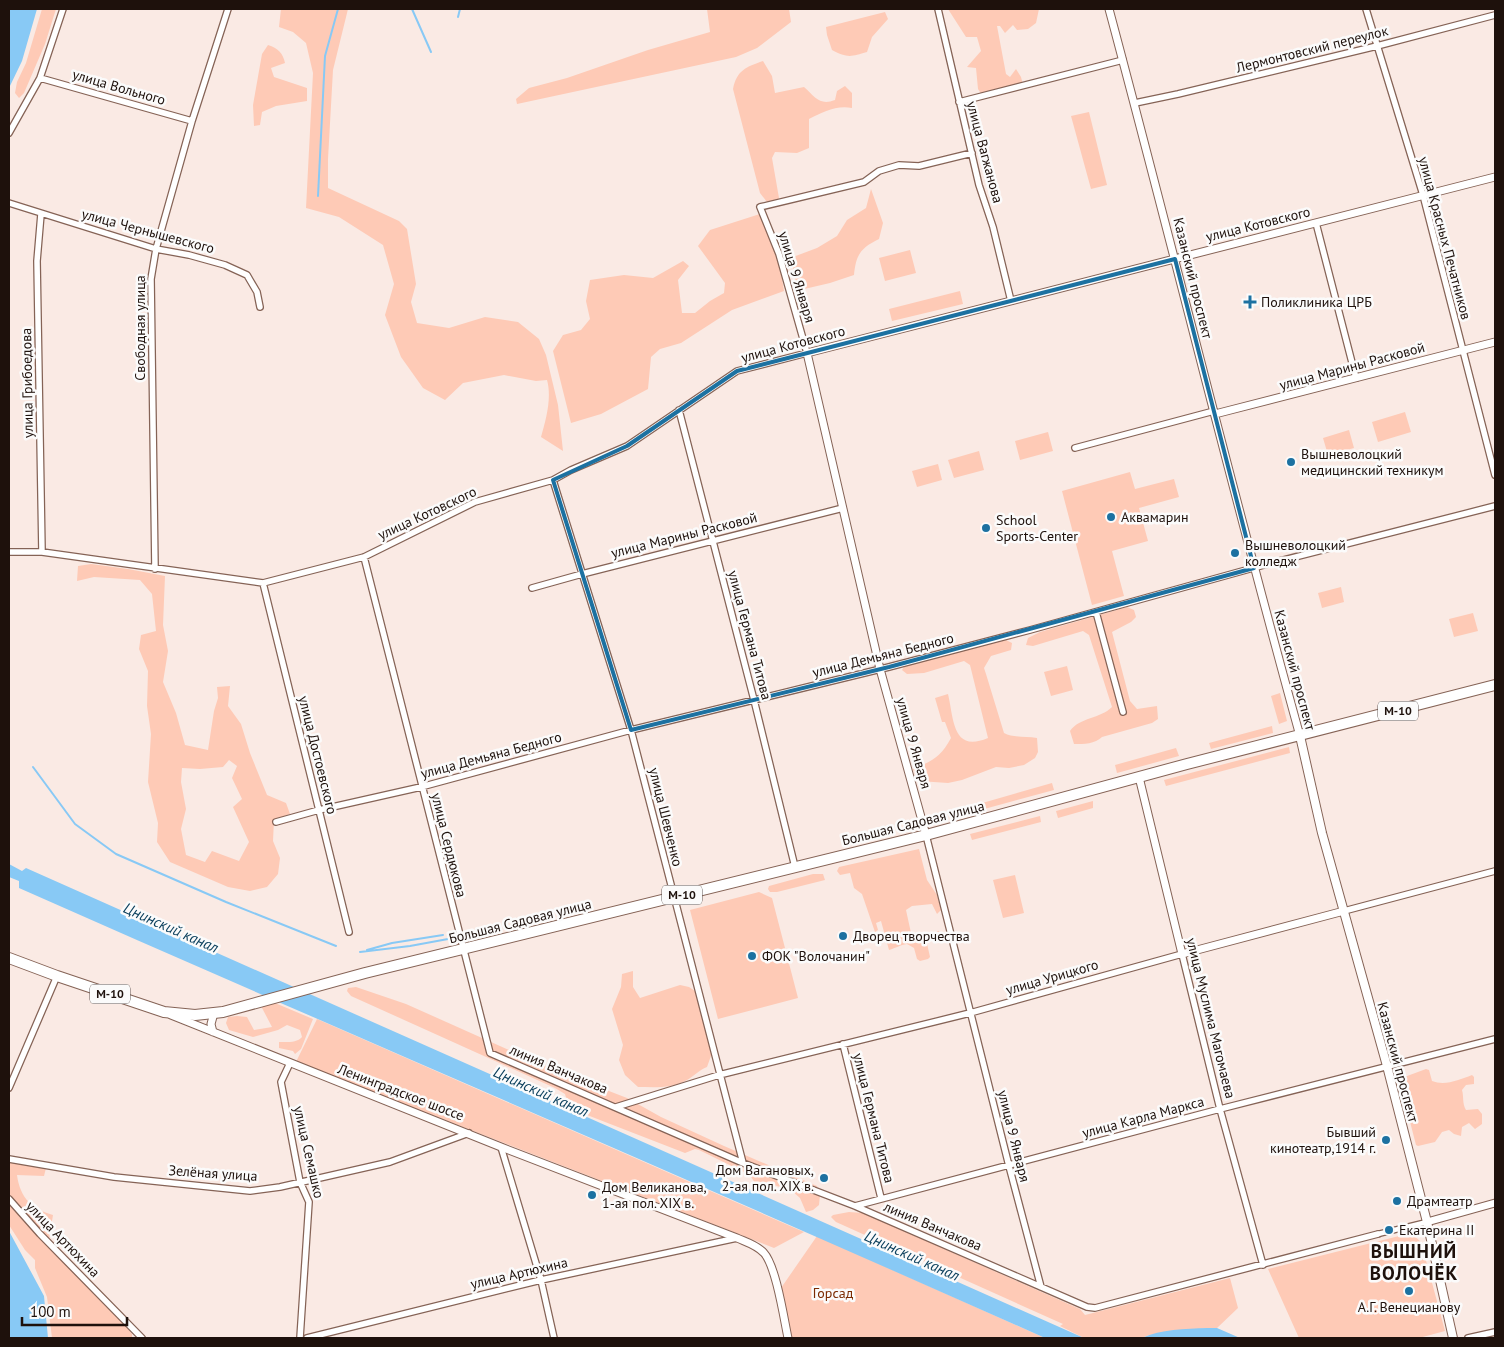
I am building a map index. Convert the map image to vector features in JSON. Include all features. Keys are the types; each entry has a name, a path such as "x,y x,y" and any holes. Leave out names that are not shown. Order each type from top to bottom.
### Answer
{"highway":[{"name":"Большая Садовая улица","path":"214,1013 463,949 926,835 1139,777 1495,685"},
{"name":"Ленинградское шоссе","path":"9,958 164,1012"},
{"name":"М-10","path":"164,1012 189,1015 214,1013"}],"main road":[{"name":"Казанский проспект","path":"1300,736 1322,833 1387,1066 1427,1222 1453,1338"}],"street":[{"path":"9,132 40,78 63,9"},
{"name":"Свободная улица","path":"155,569 151,279 156,249 192,121 228,9"},
{"name":"улица Вагжанова","path":"938,9 959,102 1011,301"},
{"name":"Казанский проспект","path":"1109,9 1135,103 1254,568 1300,736"},
{"name":"улица Красных Печатников","path":"1366,9 1423,195 1495,475"},
{"name":"Лермонтовский переулок","path":"1135,103 1377,46 1495,15"},
{"path":"959,102 1123,60"},
{"name":"улица Вольного","path":"40,78 192,121"},
{"name":"улица 9 Января","path":"972,153 919,166 899,165 878,171 864,182 760,207 780,254 807,353 880,669 926,835 1041,1286"},
{"name":"улица Котовского","path":"9,552 42,552 263,583 364,556 475,502 553,480 571,470 627,446 737,371 1495,177"},
{"name":"улица Чернышевского","path":"9,203 156,249 189,255 226,265 248,275 257,292 260,307"},
{"name":"улица Грибоедова","path":"41,214 37,261 42,552"},
{"path":"1316,223 1356,378"},
{"name":"улица Марины Расковой","path":"1075,448 1495,342"},
{"name":"улица Германа Титова","path":"679,410 795,867"},
{"name":"улица Шевченко","path":"553,480 631,730 742,1163"},
{"name":"улица Демьяна Бедного","path":"276,822 319,810 421,787 631,730 880,669 1254,568 1495,506"},
{"name":"улица Марины Расковой","path":"532,588 843,508"},
{"name":"улица Сердюкова","path":"364,556 421,787 490,1053"},
{"name":"улица Достоевского","path":"263,583 349,932"},
{"path":"1096,612 1123,712"},
{"name":"улица Муслима Магомаева","path":"1139,777 1220,1109 1263,1265"},
{"name":"улица Урицкого","path":"616,1107 719,1074 970,1013 1182,954 1495,871"},
{"path":"9,1088 57,976"},
{"name":"Ленинградское шоссе","path":"164,1012 501,1147 737,1238 763,1252 772,1268 788,1338"},
{"path":"213,1032 211,1024 214,1013"},
{"name":"улица Карла Маркса","path":"855,1206 1220,1109 1495,1039"},
{"name":"улица Германа Титова","path":"842,1044 881,1198"},
{"name":"линия Ванчакова","path":"490,1053 742,1163 855,1206 1087,1307 1095,1308 1378,1234"},
{"name":"улица Семашко","path":"290,1063 281,1082 300,1182 309,1202 300,1338"},
{"name":"Зелёная улица","path":"9,1159 114,1177 250,1191 390,1162 469,1133"},
{"path":"501,1147 541,1280 554,1338"},
{"name":"улица Артюхина","path":"9,1199 40,1234 142,1338"},
{"path":"1378,1234 1495,1203"},
{"name":"улица Артюхина","path":"307,1338 541,1280 737,1238"},
{"path":"1468,1338 1495,1332"}],"highlighted area":[{"path":"1175,259 1254,568 889,667 631,730 553,480 627,446 737,371"}],"green space":[{"path":"42,9 56,9 45,44 24,93 19,98 15,93 17,82 26,63"},
{"path":"281,9 348,9 333,70 328,188 399,221 407,229 416,284 411,302 417,323 449,328 485,317 518,322 539,339 546,355 558,405 563,451 541,437 549,401 547,380 536,381 504,375 463,383 445,400 423,388 401,357 385,315 394,284 383,245 339,217 306,208 313,73 306,43 293,32 279,27"},
{"path":"707,9 789,9 791,22 757,48 736,57 517,104 516,99 529,88 567,78 648,50 710,32"},
{"path":"948,9 1039,9 1036,23 1028,29 1017,30 1013,25 1005,33 1000,26 997,26 1006,74 1010,77 1016,69 1023,85 982,95 978,89 976,68 967,67 981,51 977,37 966,37"},
{"path":"885,12 888,19 872,37 867,52 849,56 832,50 826,27"},
{"path":"268,45 280,51 285,63 271,68 274,77 307,88 307,101 276,106 262,112 260,125 254,126 253,105 262,54"},
{"path":"763,61 772,76 775,93 804,87 818,100 830,102 835,100 837,91 845,86 852,93 852,108 835,108 809,119 809,148 797,153 775,152 772,158 779,198 776,202 767,202 760,193 733,89 737,77 743,70"},
{"path":"1089,112 1107,185 1091,189 1071,116"},
{"path":"871,189 883,223 879,239 860,252 854,275 800,290 793,274 793,257 817,248 837,236 847,220 866,208"},
{"path":"763,213 781,272 784,291 732,310 681,343 660,349 651,357 648,389 601,414 571,423 553,351 563,335 581,330 590,319 586,301 590,280 624,275 653,278 683,261 689,266 678,280 682,313 695,313 724,293 725,283 698,246 710,230"},
{"path":"910,250 916,273 885,281 879,258"},
{"path":"960,291 963,304 892,321 889,309"},
{"path":"1405,412 1411,432 1378,442 1372,422"},
{"path":"1349,430 1354,448 1328,455 1323,438"},
{"path":"1048,432 1053,451 1020,460 1015,441"},
{"path":"979,451 984,470 954,478 948,460"},
{"path":"938,464 942,480 917,487 912,471"},
{"path":"1130,472 1135,489 1174,479 1179,497 1139,508 1148,541 1112,551 1124,596 1092,605 1062,491"},
{"path":"91,564 165,576 163,625 168,651 163,682 176,713 185,745 208,750 218,698 217,687 230,686 228,706 241,724 250,753 267,795 286,803 290,814 274,820 273,841 280,858 278,874 267,887 250,891 228,887 170,862 157,842 158,823 148,782 151,734 147,706 148,671 139,649 141,635 156,631 152,594 140,580 94,577 77,581 78,566","holes":["229,760 237,766 232,778 242,799 233,807 249,842 239,861 212,851 205,862 186,855 181,829 186,809 181,782 182,768 223,767"]},
{"path":"1341,587 1344,602 1322,608 1318,593"},
{"path":"1127,607 1134,610 1136,617 1131,622 1112,632 1130,701 1137,709 1157,706 1158,719 1152,723 1102,737 1093,742 1074,744 1070,731 1074,726 1102,714 1112,707 1089,635 1083,631 1033,646 1026,645 1028,638 1040,632"},
{"path":"1473,613 1478,631 1454,637 1449,619"},
{"path":"1006,640 1012,643 1011,650 991,656 984,668 1004,733 1037,738 1038,752 1035,758 1024,765 1009,768 996,767 962,780 948,783 919,781 913,769 935,758 944,750 951,738 945,722 942,722 935,698 948,694 954,723 961,737 967,741 988,738 970,665 964,661 924,673 907,674 902,670 906,664"},
{"path":"1067,666 1073,690 1051,696 1044,672"},
{"path":"1280,693 1287,721 1279,724 1271,696"},
{"path":"1272,726 1273,733 1211,749 1209,743"},
{"path":"1289,747 1290,753 1166,786 1164,780"},
{"path":"1176,748 1179,756 1117,773 1115,765"},
{"path":"1052,783 1054,790 966,814 965,808"},
{"path":"1093,801 1093,808 1058,818 1056,811"},
{"path":"1040,816 1041,822 972,840 970,834"},
{"path":"919,849 927,880 937,895 941,910 937,914 932,904 912,906 906,910 911,933 920,936 939,931 940,934 926,939 930,957 920,961 917,959 914,948 907,944 889,950 881,921 876,923 878,930 875,932 862,894 854,888 850,873 840,875 837,871 839,867"},
{"path":"813,874 823,874 825,880 777,892 770,892 768,889 769,886"},
{"path":"1015,875 1024,913 1003,918 993,880"},
{"path":"759,892 772,898 798,998 718,1019 690,910"},
{"path":"633,971 633,987 640,998 680,985 695,991 712,1053 707,1067 681,1083 663,1087 638,1087 625,1075 619,1060 623,1045 612,1009 621,987 622,974"},
{"path":"356,987 406,1004 547,1067 627,1098 661,1117 817,1186 820,1195 819,1205 813,1210 806,1212 800,1198 792,1191 771,1184 765,1189 758,1188 750,1175 699,1150 695,1149 685,1153 569,1108 565,1094 555,1088 351,996 347,991 348,988"},
{"path":"275,1003 313,1019 301,1049 295,1054 293,1051 279,1048 279,1042 292,1042 300,1039 302,1037 300,1030 287,1025 278,1030 253,1037 229,1030 226,1023 228,1017 237,1016 247,1017 254,1030 272,1027 261,1006"},
{"path":"317,1019 804,1232 774,1248 296,1062"},
{"path":"1426,1069 1429,1070 1432,1081 1442,1083 1452,1082 1472,1075 1474,1077 1474,1084 1466,1085 1462,1090 1464,1105 1466,1110 1478,1109 1482,1114 1482,1124 1475,1129 1469,1123 1462,1127 1461,1136 1449,1130 1442,1132 1435,1142 1416,1145 1399,1079"},
{"path":"9,1161 46,1168 44,1176 17,1175 21,1190 28,1201 33,1206 53,1215 48,1246 123,1322 132,1334 132,1338 52,1338 47,1297 35,1268 35,1260 25,1250 9,1225"},
{"path":"849,1212 863,1213 1080,1309 1085,1315 1230,1278 1238,1308 1217,1328 1149,1335 1142,1338 1084,1338 1060,1326 1063,1324 836,1222 831,1217"},
{"path":"1411,1233 1421,1242 1445,1331 1419,1338 1299,1338 1268,1269"},
{"name":"Горсад","path":"817,1236 1045,1338 792,1338 781,1288"}],"water":[{"path":"9,9 37,9 22,61 9,88"},
{"path":"9,864 22,871 26,868 1084,1338 1045,1338 19,888 19,881 9,877"},
{"path":"9,1231 44,1296 48,1338 9,1338"},
{"path":"1217,1328 1240,1338 1142,1338 1165,1331"}],"waterway":[{"path":"318,196 325,56 338,9"},
{"path":"412,9 431,52"},
{"path":"458,17 460,9"},
{"path":"33,767 75,824 116,854 226,902 336,946"},
{"path":"367,950 392,943 443,935"},
{"path":"360,952 448,939"}],"place":[{"name":"Поликлиника ЦРБ","path":"1250,302"},
{"name":"Вышневолоцкий медицинский техникум","path":"1291,462"},
{"name":"Аквамарин","path":"1111,517"},
{"name":"School Sports-Center","path":"986,528"},
{"name":"Вышневолоцкий колледж","path":"1235,553"},
{"name":"Дворец творчества","path":"843,936"},
{"name":"ФОК \"Волочанин\"","path":"752,956"},
{"name":"Бывший кинотеатр,1914 г.","path":"1386,1140"},
{"name":"Дом Вагановых, 2-ая пол. XIX в.","path":"824,1178"},
{"name":"Дом Великанова, 1-ая пол. XIX в.","path":"592,1195"},
{"name":"Драмтеатр","path":"1397,1201"},
{"name":"Екатерина II","path":"1389,1230"},
{"name":"А.Г. Венецианову","path":"1409,1291"}],"district":[{"name":"ВЫШНИЙ ВОЛОЧЁК","path":"1414,1262"}],"water label":[{"name":"Цнинский канал","path":"171,928"},
{"name":"Цнинский канал","path":"541,1092"},
{"name":"Цнинский канал","path":"912,1256"}]}
